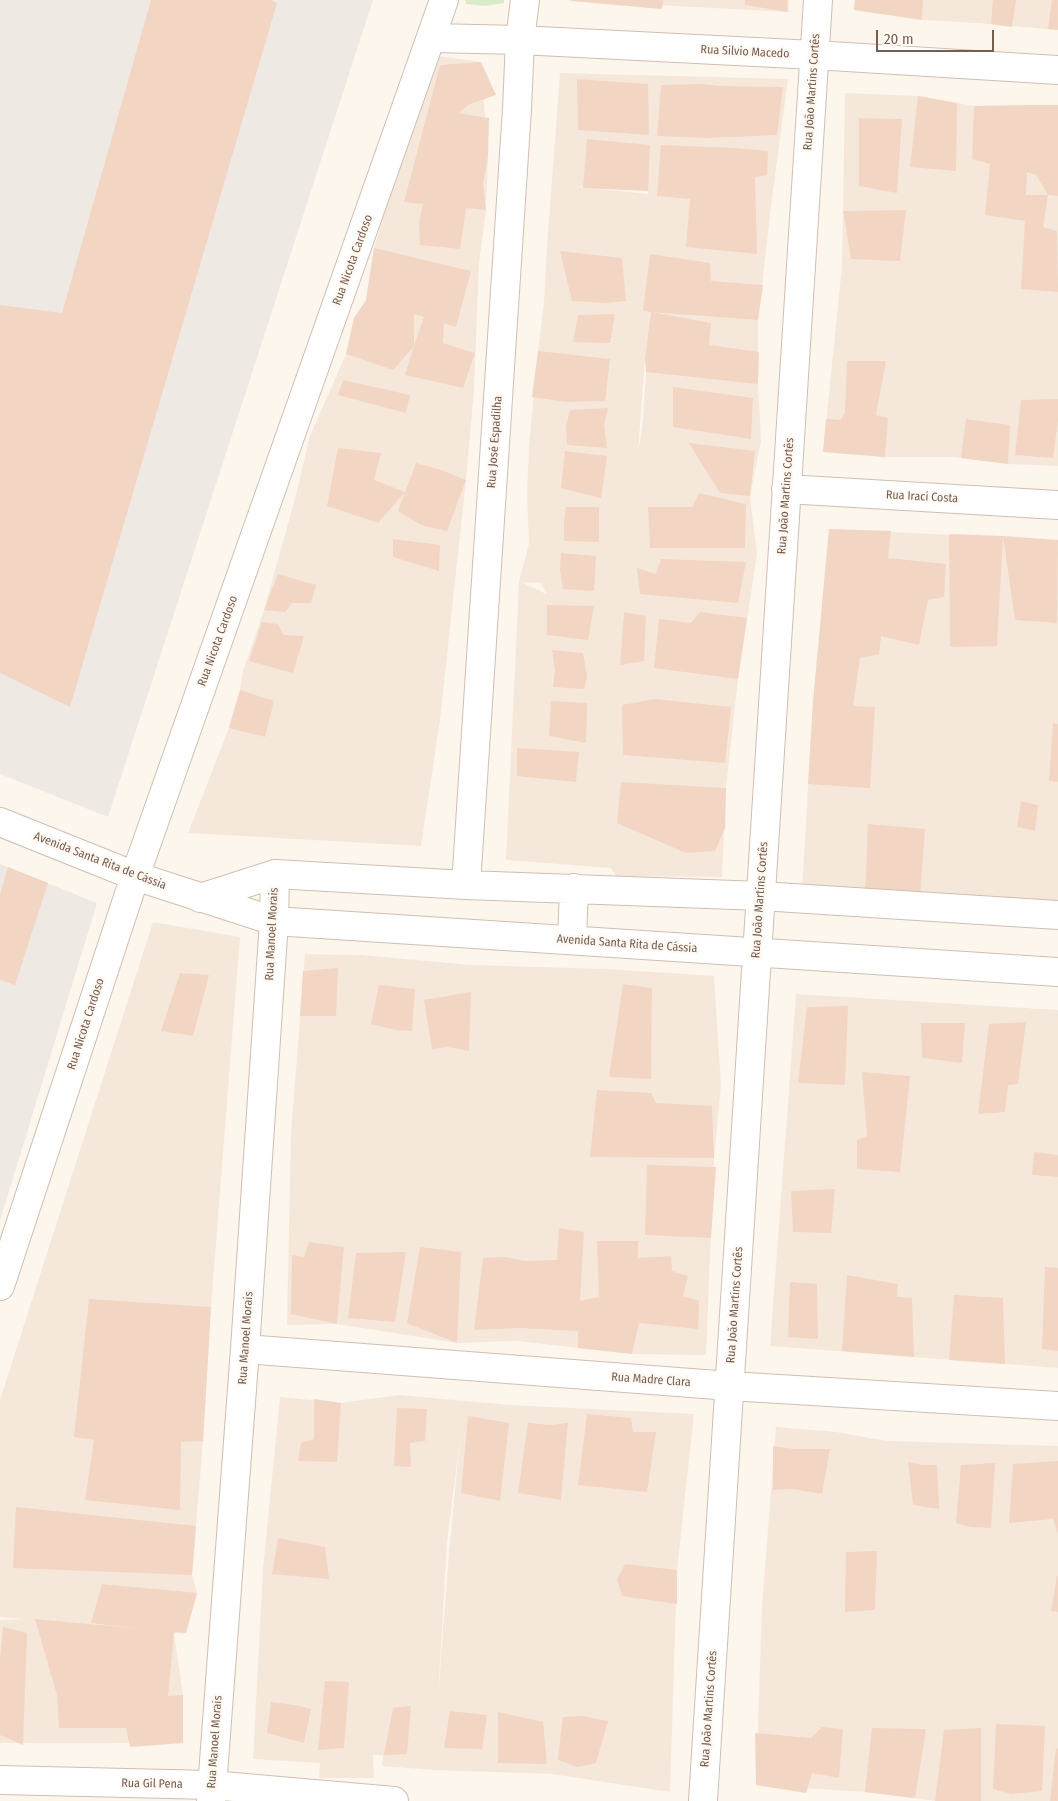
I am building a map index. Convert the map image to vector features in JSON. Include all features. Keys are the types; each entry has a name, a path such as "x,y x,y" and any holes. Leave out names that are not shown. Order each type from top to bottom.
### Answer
{"street":[{"name":"Rua Nicota Cardoso","path":"0,1286 135,876 444,0"},
{"name":"Rua José Espadilha","path":"466,885 520,40 525,0"},
{"name":"Rua João Martins Cortês","path":"704,1801 818,0"},
{"name":"Rua Silvio Macedo","path":"432,38 520,40 814,55 1058,70"},
{"name":"Rua Iraci Costa","path":"786,489 1058,505"},
{"name":"Avenida Santa Rita de Cássia","path":"0,822 135,876 274,921 1058,972"},
{"path":"200,898 275,874 466,885 761,896 1058,915"},
{"name":"Rua Manoel Morais","path":"211,1793 245,1349 274,921 275,874"},
{"path":"572,940 574,888"},
{"name":"Rua Madre Clara","path":"245,1349 730,1386 1058,1406"},
{"name":"Rua Gil Pena","path":"0,1780 211,1793 394,1801"}],"shaded area":[{"path":"0,0 373,0 108,817 0,774"},
{"path":"563,0 789,0 788,12"},
{"path":"855,0 1058,0 1058,30 922,20 854,10"},
{"path":"439,56 481,62 488,156 486,210 479,263 474,390 466,480 440,720 421,846 188,833 229,728 240,690 243,671 264,610 296,495 310,436 346,354 366,300 374,248 389,197"},
{"path":"560,73 788,79 758,320 758,384 761,441 750,496 757,554 738,679 726,788 722,877 616,876 611,868 506,860 519,581 529,544 527,495 529,446 544,302","holes":["579,187 648,191 648,194","649,331 642,429 638,452 645,358","521,582 541,583 546,594"]},
{"path":"845,93 918,96 974,106 1058,105 1058,466 1008,464 952,457 885,457 823,452 842,266"},
{"path":"829,529 1058,540 1058,904 802,891 813,702"},
{"path":"0,864 97,903 0,1221"},
{"path":"153,922 240,937 192,1575 197,1593 186,1633 174,1633 183,1695 183,1743 0,1743 0,1620 25,1619 0,1617 0,1400"},
{"path":"305,954 363,955 470,965 607,969 714,976 721,1085 714,1159 706,1355 632,1354 517,1341 457,1343 337,1324 287,1325 291,1134"},
{"path":"796,994 1058,1010 1058,1368 770,1346"},
{"path":"399,1395 510,1405 694,1414 677,1570 670,1792 552,1774 434,1770 382,1766 383,1755 373,1755 374,1778 319,1778 320,1763 253,1759 263,1569 280,1397 341,1403","holes":["460,1439 438,1698 447,1542"]},
{"path":"776,1427 836,1432 887,1441 1058,1446 1058,1801 936,1801 865,1792 756,1785 762,1606"}],"green space":[{"path":"465,0 504,0 504,3 485,6 466,4"}],"building":[{"path":"151,0 272,0 277,3 70,707 0,673 0,305 62,313"},
{"path":"571,0 663,0 662,9"},
{"path":"745,0 787,0 788,12 745,5"},
{"path":"855,0 923,0 922,20 854,10"},
{"path":"993,0 1016,0 1012,27 991,24"},
{"path":"1052,0 1058,0 1058,30 1048,29"},
{"path":"481,62 496,95 470,104 458,113 489,118 488,156 483,183 486,210 466,208 460,249 420,245 419,223 423,204 404,202 440,65"},
{"path":"577,79 648,84 649,135 578,130"},
{"path":"702,84 783,87 777,135 706,138 657,136 661,85"},
{"path":"918,96 957,103 956,171 910,167"},
{"path":"1058,105 1058,196 1048,195 1043,227 1057,231 1058,292 1021,289 1025,221 985,215 990,164 972,159 974,106","holes":["1027,172 1036,175 1048,195 1026,195"]},
{"path":"859,118 902,119 897,193 859,186"},
{"path":"587,139 650,145 648,191 583,188"},
{"path":"661,145 768,151 767,175 755,177 757,254 686,247 690,199 657,196"},
{"path":"906,210 900,261 851,259 843,211"},
{"path":"374,248 471,271 456,327 444,323 443,343 475,353 463,388 405,375 414,346 393,370 346,354 354,318 366,300","holes":["414,314 424,317 414,346"]},
{"path":"560,251 622,258 626,301 604,303 572,301"},
{"path":"650,254 710,263 711,281 763,285 758,320 643,311"},
{"path":"651,312 711,323 709,345 759,352 758,384 646,372 645,358"},
{"path":"615,314 610,343 573,342 578,315"},
{"path":"538,351 610,359 605,401 566,402 532,397"},
{"path":"847,361 886,361 876,415 888,418 885,457 823,452 826,419 841,420 845,412"},
{"path":"343,380 410,395 406,413 338,395"},
{"path":"673,387 753,398 751,439 673,427"},
{"path":"1058,399 1058,420 1053,458 1015,455 1021,400"},
{"path":"608,408 604,425 607,448 567,445 566,426 570,410"},
{"path":"966,419 1010,425 1008,464 961,458"},
{"path":"689,443 755,451 750,496 720,493"},
{"path":"338,448 381,453 374,480 405,492 378,523 327,506"},
{"path":"565,451 607,456 601,498 561,488"},
{"path":"416,463 466,480 447,531 421,525 398,511"},
{"path":"699,493 746,504 745,548 650,548 648,507 692,507"},
{"path":"566,507 599,507 599,542 564,541"},
{"path":"829,529 891,531 888,558 946,564 944,597 928,600 919,645 881,636 879,654 860,658 853,706 875,707 870,788 808,784 813,702"},
{"path":"949,534 1003,536 997,646 950,647"},
{"path":"1003,536 1058,540 1057,623 1015,620"},
{"path":"393,539 440,545 439,571 393,557"},
{"path":"561,553 596,556 594,591 563,589 560,570"},
{"path":"661,559 746,562 738,603 640,594 637,568 656,574"},
{"path":"278,574 316,585 311,603 292,603 285,612 264,610"},
{"path":"547,605 594,606 588,640 547,635"},
{"path":"624,612 646,616 644,661 620,665"},
{"path":"700,612 747,618 738,679 654,668 659,619 691,623"},
{"path":"262,622 278,624 284,635 304,636 293,673 249,661"},
{"path":"552,650 583,653 587,677 584,689 553,687 555,671"},
{"path":"240,690 274,701 265,737 229,728"},
{"path":"655,699 731,707 725,763 623,755 622,705"},
{"path":"551,701 587,703 586,743 549,736"},
{"path":"1053,723 1058,724 1058,782 1049,781"},
{"path":"517,748 579,752 576,782 517,776"},
{"path":"621,782 726,788 725,828 715,851 686,853 617,823"},
{"path":"1021,801 1038,805 1035,831 1017,827"},
{"path":"868,824 925,829 920,897 865,895"},
{"path":"8,867 48,883 15,985 0,980 0,895"},
{"path":"338,968 336,1016 300,1016 303,971"},
{"path":"180,973 209,975 193,1036 161,1031"},
{"path":"623,984 652,988 651,1079 609,1077"},
{"path":"379,985 415,989 412,1031 395,1030 371,1024"},
{"path":"471,992 469,1051 448,1047 432,1049 424,1000"},
{"path":"848,1006 845,1085 798,1083 807,1007"},
{"path":"1026,1022 1018,1084 1008,1085 1005,1112 978,1114 989,1024"},
{"path":"921,1023 965,1023 962,1063 922,1058"},
{"path":"862,1072 910,1076 900,1172 857,1169 857,1140 867,1136"},
{"path":"597,1090 651,1093 656,1103 712,1106 714,1158 590,1157"},
{"path":"1034,1152 1058,1155 1058,1177 1032,1175"},
{"path":"647,1165 716,1167 711,1238 645,1235"},
{"path":"835,1189 831,1233 793,1232 791,1191"},
{"path":"559,1228 584,1232 580,1301 599,1297 597,1241 638,1241 638,1258 671,1256 672,1271 688,1276 683,1296 699,1301 698,1329 639,1323 632,1354 578,1348 578,1331 520,1328 474,1330 483,1258 504,1257 526,1261 557,1260"},
{"path":"309,1242 344,1247 337,1324 291,1314 292,1255 304,1257"},
{"path":"420,1247 461,1252 457,1343 407,1323"},
{"path":"406,1252 395,1322 348,1318 356,1253"},
{"path":"1045,1267 1058,1268 1058,1351 1042,1349"},
{"path":"847,1275 898,1284 897,1297 912,1298 914,1357 842,1351"},
{"path":"790,1282 817,1284 818,1339 788,1337"},
{"path":"954,1295 1003,1298 1005,1364 949,1360"},
{"path":"89,1299 211,1307 203,1441 181,1442 180,1510 85,1500 94,1440 74,1437"},
{"path":"314,1399 341,1403 337,1462 298,1461 301,1443 314,1439"},
{"path":"397,1408 427,1409 425,1441 410,1443 411,1467 394,1466"},
{"path":"587,1414 631,1418 633,1432 656,1432 647,1492 578,1485"},
{"path":"468,1416 509,1423 500,1501 461,1493"},
{"path":"528,1423 550,1425 568,1423 561,1500 518,1493"},
{"path":"773,1446 794,1449 830,1449 822,1494 793,1489 773,1490"},
{"path":"1058,1461 1058,1534 1053,1519 1009,1523 1013,1464"},
{"path":"908,1462 937,1465 939,1509 913,1505"},
{"path":"995,1463 991,1528 971,1527 956,1523 961,1465"},
{"path":"16,1507 196,1526 192,1575 13,1568"},
{"path":"278,1538 325,1547 329,1579 272,1574"},
{"path":"877,1551 875,1610 845,1612 846,1552"},
{"path":"625,1564 677,1570 677,1604 622,1596 617,1579"},
{"path":"1058,1576 1058,1612 1051,1611"},
{"path":"102,1584 197,1593 186,1633 174,1632 168,1696 183,1695 183,1743 130,1747 126,1728 59,1728 57,1695 35,1619 142,1629 91,1623"},
{"path":"3,1627 27,1633 23,1745 0,1735 0,1660"},
{"path":"325,1681 349,1682 344,1748 318,1750"},
{"path":"271,1702 311,1709 304,1743 267,1733"},
{"path":"411,1706 407,1754 384,1755 393,1708"},
{"path":"450,1711 487,1715 482,1749 444,1748"},
{"path":"498,1712 543,1722 547,1764 498,1763"},
{"path":"583,1716 608,1721 596,1763 577,1767 558,1760 561,1731 563,1717"},
{"path":"996,1724 1045,1726 1042,1791 1011,1794 993,1789"},
{"path":"822,1727 843,1729 839,1778 812,1773 806,1793 756,1785 755,1733 811,1738"},
{"path":"872,1728 926,1729 915,1798 865,1792"},
{"path":"981,1728 981,1801 935,1801 944,1730"},
{"path":"1056,1748 1058,1749 1058,1801 1050,1801"}]}
